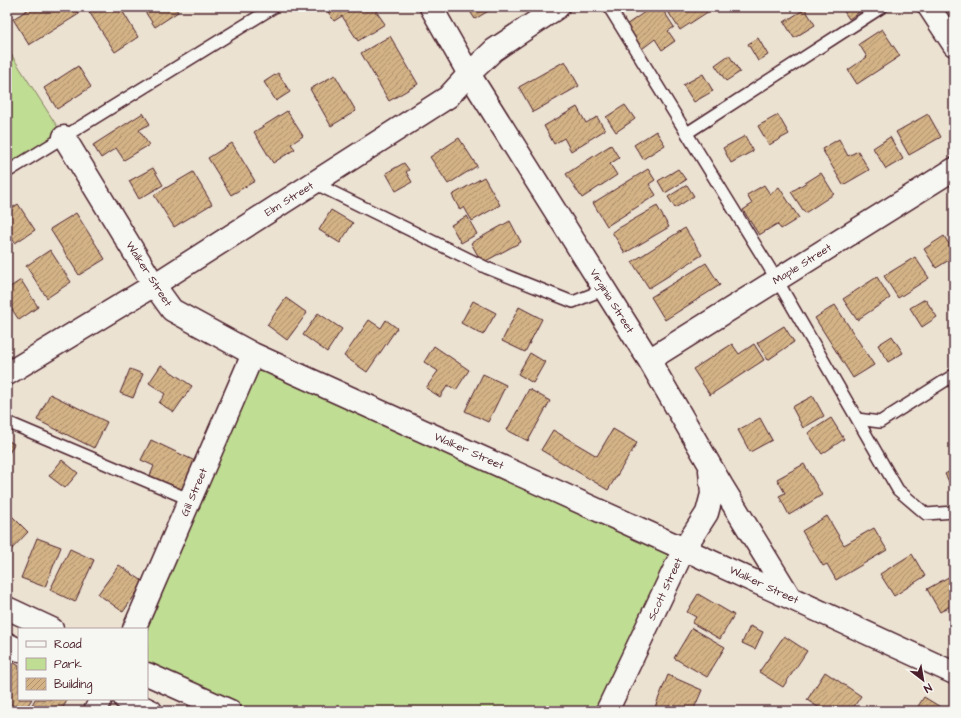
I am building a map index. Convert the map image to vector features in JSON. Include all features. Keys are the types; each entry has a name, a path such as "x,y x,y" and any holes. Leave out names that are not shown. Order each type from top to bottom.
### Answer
{"street":[{"name":"Virginia Street","path":"431,7 469,74 649,360 710,466 790,597"},
{"name":"Elm Street","path":"7,374 154,285 448,97 494,50 558,7"},
{"path":"929,7 954,45"},
{"name":"Walker Street","path":"64,137 154,285 172,310 254,354 954,673"},
{"name":"Maple Street","path":"649,360 954,169"},
{"name":"Gill Street","path":"134,628 254,354"},
{"name":"Scott Street","path":"613,709 684,549 707,513 712,494 710,466"},
{"path":"7,608 50,628"},
{"path":"7,644 18,650"},
{"path":"148,674 230,711"},
{"path":"95,711 100,700"},
{"path":"127,700 151,711"}],"lane":[{"path":"7,172 274,7"},
{"path":"609,7 777,280 898,490 926,514 954,512"},
{"path":"687,133 882,7"},
{"path":"314,183 487,268 573,302 605,290"},
{"path":"857,419 880,422 954,375"},
{"path":"7,422 191,500"}],"green space":[{"path":"7,48 64,137 7,172"},
{"path":"253,354 684,549 607,711 230,711 148,674 148,628 134,628"}],"building":[{"path":"32,7 75,7 79,14 29,45 13,19"},
{"path":"86,7 131,7 123,12 138,37 115,52"},
{"path":"142,7 175,7 178,12 155,27"},
{"path":"325,7 373,7 385,24 358,41 342,16 334,21"},
{"path":"467,7 495,7 475,19"},
{"path":"652,7 661,7 674,27 668,31 675,41 662,50 655,39 642,49 626,25"},
{"path":"665,7 707,7 709,11 680,30"},
{"path":"841,7 867,7 849,19"},
{"path":"805,9 815,25 794,38 784,22"},
{"path":"882,29 900,56 857,84 848,70 867,57 859,44"},
{"path":"390,36 418,84 389,101 361,53"},
{"path":"758,38 768,55 758,61 748,44"},
{"path":"729,55 740,72 726,81 715,65"},
{"path":"565,61 579,86 533,112 519,87"},
{"path":"78,66 91,87 57,109 44,88"},
{"path":"278,73 290,92 276,101 264,82"},
{"path":"703,74 713,91 694,102 683,85"},
{"path":"335,75 356,111 331,126 310,89"},
{"path":"625,105 635,119 616,132 606,117"},
{"path":"577,107 586,123 597,117 605,130 571,151 564,138 554,144 544,126"},
{"path":"287,111 303,136 291,144 295,149 273,163 254,132"},
{"path":"143,113 150,124 139,130 149,145 124,160 116,148 101,158 93,145"},
{"path":"928,114 941,137 909,155 896,132"},
{"path":"778,115 789,134 769,145 758,126"},
{"path":"656,131 665,145 643,159 634,145"},
{"path":"745,136 753,151 731,163 723,148"},
{"path":"890,137 903,159 886,169 873,148"},
{"path":"459,138 477,166 448,184 430,157"},
{"path":"839,139 848,156 858,151 869,170 843,185 822,149"},
{"path":"232,143 255,181 231,195 208,158"},
{"path":"611,145 619,158 610,164 617,175 582,198 566,174"},
{"path":"404,163 409,170 406,172 412,182 396,191 386,173"},
{"path":"153,168 163,185 139,199 129,181"},
{"path":"648,169 655,180 649,184 656,195 607,226 593,203"},
{"path":"678,169 686,180 665,193 658,181"},
{"path":"193,172 212,204 174,227 154,195"},
{"path":"821,173 834,194 805,213 791,192"},
{"path":"484,177 500,205 472,221 464,207 460,210 452,195"},
{"path":"687,185 694,196 675,208 668,197"},
{"path":"764,185 770,194 779,187 799,218 781,229 777,224 759,235 743,210 752,204 747,195"},
{"path":"18,204 35,230 15,243 7,231 7,211"},
{"path":"657,206 669,227 625,253 612,232"},
{"path":"331,210 353,223 340,243 319,230"},
{"path":"76,213 105,259 79,275 50,229"},
{"path":"467,216 477,234 461,243 451,225"},
{"path":"510,221 521,242 482,263 471,243"},
{"path":"685,228 702,255 649,288 632,262"},
{"path":"944,236 954,252 954,257 936,268 924,249"},
{"path":"50,250 71,282 47,298 26,266"},
{"path":"915,257 929,278 898,298 884,276"},
{"path":"706,263 720,285 665,320 651,297"},
{"path":"877,277 890,298 857,320 843,299"},
{"path":"21,280 38,307 19,320 7,302 7,289"},
{"path":"286,298 307,313 287,340 267,325"},
{"path":"925,299 937,317 922,327 910,308"},
{"path":"473,301 496,313 483,335 461,323"},
{"path":"835,305 874,365 853,378 815,318"},
{"path":"519,307 542,319 525,352 502,341"},
{"path":"318,313 342,329 327,352 303,335"},
{"path":"369,320 381,328 386,320 397,328 367,372 344,356"},
{"path":"784,326 794,342 768,360 757,343"},
{"path":"892,336 903,353 888,362 878,345"},
{"path":"732,344 739,354 754,344 764,360 710,395 693,369"},
{"path":"434,346 469,370 456,390 448,385 440,397 426,388 438,371 424,362"},
{"path":"530,353 545,362 533,383 518,374"},
{"path":"161,365 192,386 174,412 159,403 165,394 149,383"},
{"path":"130,369 143,374 133,398 120,393"},
{"path":"483,374 506,385 488,422 465,411"},
{"path":"529,389 550,401 528,441 507,430"},
{"path":"50,394 107,422 94,448 37,420"},
{"path":"813,396 824,416 803,428 792,407"},
{"path":"760,418 772,440 750,452 738,430"},
{"path":"831,418 844,439 822,454 808,433"},
{"path":"613,429 637,443 608,490 541,450 553,430 597,456"},
{"path":"7,440 14,444 7,457"},
{"path":"151,440 195,461 180,493 149,478 154,466 141,460"},
{"path":"62,460 78,473 65,488 49,476"},
{"path":"804,464 822,495 789,515 779,496 785,493 777,479"},
{"path":"954,469 954,491 945,474"},
{"path":"7,511 28,532 7,554"},
{"path":"827,516 844,545 874,528 887,550 836,580 827,564 823,566 802,531"},
{"path":"37,538 61,547 45,587 21,578"},
{"path":"70,549 94,560 75,602 50,590"},
{"path":"912,554 925,576 894,596 880,574"},
{"path":"119,565 144,582 123,612 98,594"},
{"path":"954,574 954,604 940,612 927,589"},
{"path":"698,594 734,615 720,639 692,623 696,617 687,612"},
{"path":"750,626 763,632 755,649 742,643"},
{"path":"954,626 954,636 950,634"},
{"path":"692,628 725,647 707,677 674,658"},
{"path":"784,636 807,651 783,687 759,672"},
{"path":"13,662 18,665 18,700 31,700 24,711 21,711 7,702 7,670"},
{"path":"825,672 861,696 851,711 824,711 807,700"},
{"path":"668,675 702,690 693,711 665,711 655,707"},
{"path":"924,697 947,711 915,711"},
{"path":"34,700 67,700 61,711 29,711"}]}
